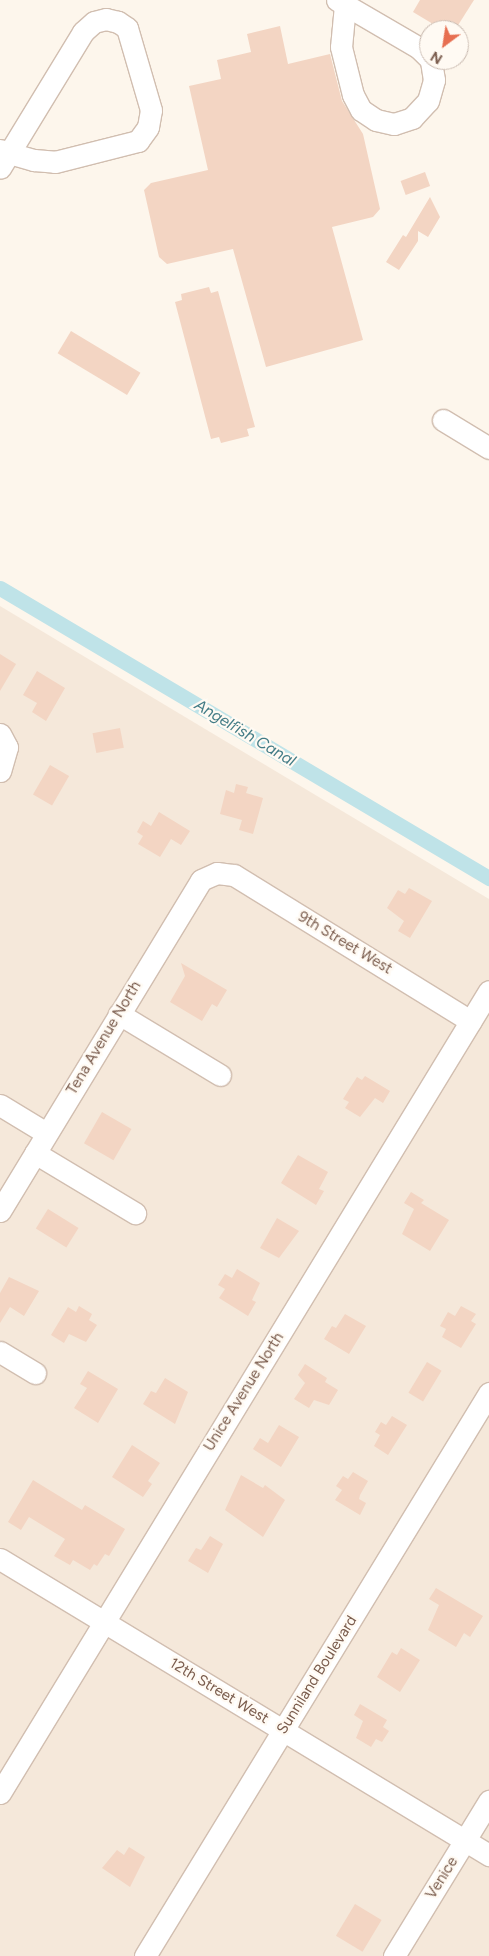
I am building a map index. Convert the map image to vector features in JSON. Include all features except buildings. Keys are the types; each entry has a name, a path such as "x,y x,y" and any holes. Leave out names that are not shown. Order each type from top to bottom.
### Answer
{"street":[{"path":"341,2 419,48"},
{"path":"341,2 341,47 354,95 361,110 376,120 394,124 412,118 428,101 434,80 432,70"},
{"path":"106,19 118,22 127,28 151,110 148,127 138,141 55,162 3,157 83,32 94,22 106,19"},
{"path":"443,420 489,448"},
{"path":"0,771 4,740"},
{"name":"Tena Avenue North","path":"0,1211 201,880 217,873"},
{"name":"9th Street West","path":"217,873 234,875 470,1021"},
{"name":"Unice Avenue North","path":"1,1789 105,1622 489,991"},
{"path":"119,1014 220,1075"},
{"path":"0,1105 46,1133"},
{"path":"35,1153 135,1213"},
{"path":"0,1352 35,1373"},
{"name":"Sunniland Boulevard","path":"145,1956 489,1394"},
{"name":"12th Street West","path":"0,1559 489,1855"},
{"name":"Venice","path":"394,1956 489,1801"}],"shaded area":[{"path":"0,606 489,899 489,1956 0,1956"}],"waterway":[{"name":"Angelfish Canal","path":"0,588 489,878"}]}
